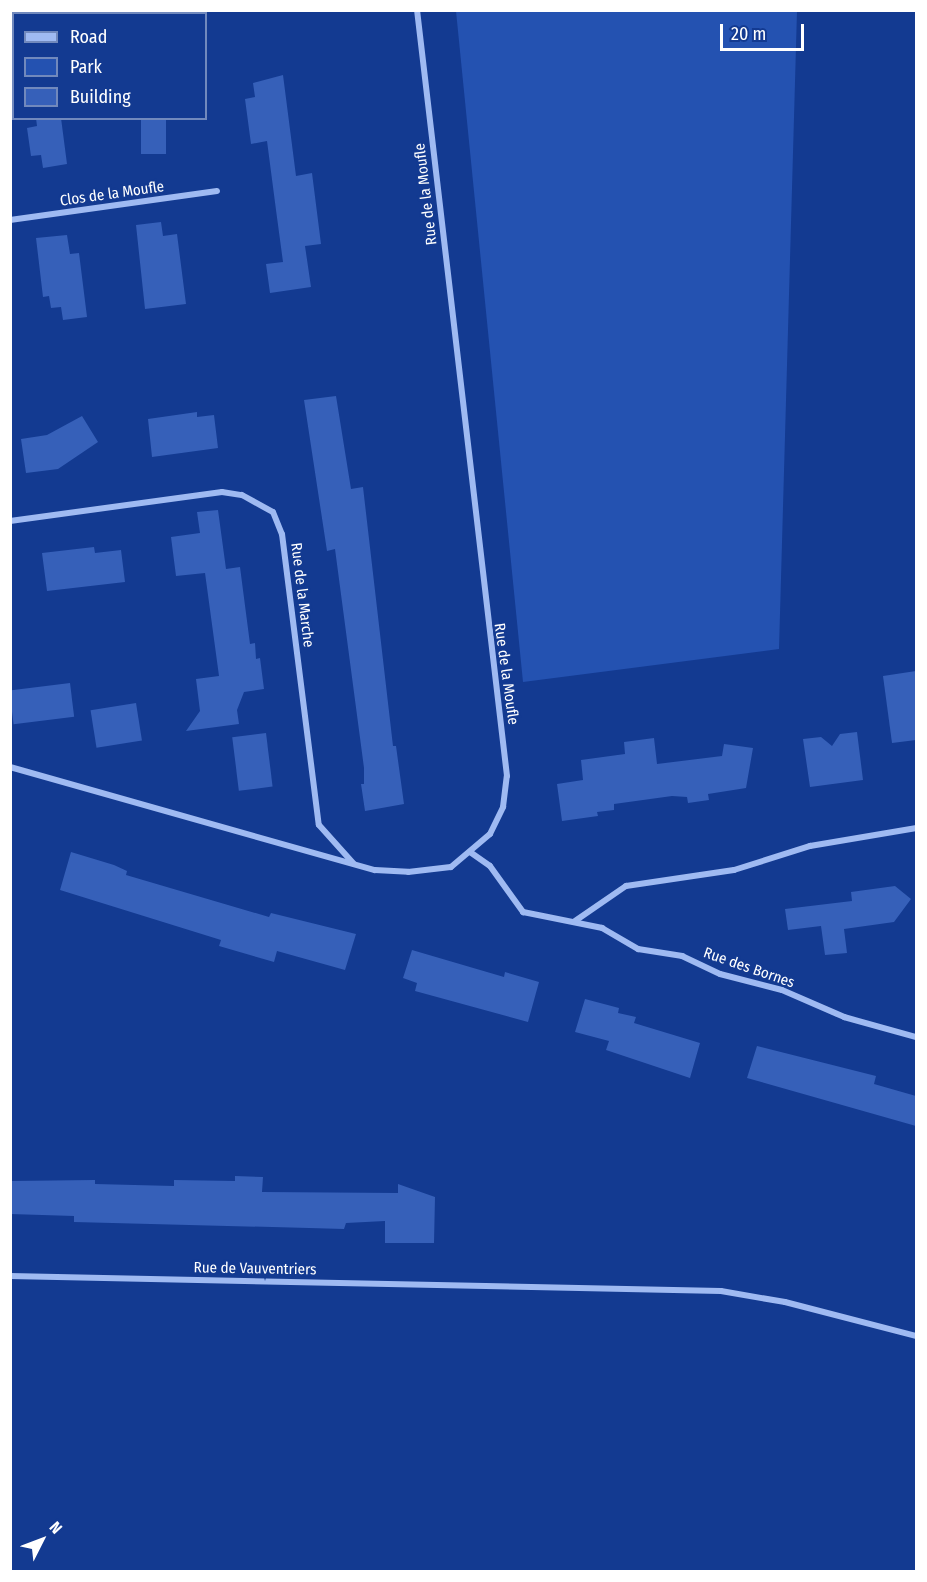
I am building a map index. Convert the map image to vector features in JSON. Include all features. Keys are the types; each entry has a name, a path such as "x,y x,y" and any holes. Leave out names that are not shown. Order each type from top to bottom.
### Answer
{"street":[{"name":"Rue de la Moufle","path":"10,767 375,870 433,870 451,867 490,834 503,807 507,776 417,10"},
{"name":"Clos de la Moufle","path":"10,220 216,191"},
{"name":"Rue de la Marche","path":"10,521 222,492 243,495 273,512 282,534 319,825 355,865"},
{"path":"575,921 626,886 734,870 810,846 916,828"},
{"name":"Rue des Bornes","path":"470,852 490,866 522,912 602,928 638,949 682,956 720,974 782,990 844,1017 916,1037"},
{"name":"Rue de Vauventriers","path":"10,1276 721,1291 785,1302 916,1336"}],"green space":[{"path":"456,11 797,11 779,649 523,682"}],"building":[{"path":"283,75 296,176 312,173 321,244 305,246 311,287 270,293 266,264 283,262 267,141 251,144 245,99 255,97 253,83"},
{"path":"36,120 61,120 67,164 43,168 41,155 31,156 27,128 37,126"},
{"path":"141,120 166,120 166,154 141,154"},
{"path":"161,222 163,236 177,234 186,304 145,309 136,225"},
{"path":"67,235 70,254 79,253 87,317 63,320 61,307 51,308 49,296 43,297 36,238"},
{"path":"336,396 351,489 363,487 393,746 396,746 404,804 365,811 361,784 364,784 364,768 335,549 327,551 304,400"},
{"path":"197,412 197,417 214,415 218,448 152,457 148,419"},
{"path":"82,416 98,442 58,469 26,473 21,439 47,435"},
{"path":"218,510 226,569 240,567 250,644 255,643 256,659 260,658 264,689 244,692 237,710 239,724 186,731 200,711 196,679 219,676 205,573 176,576 171,537 200,533 197,512"},
{"path":"94,547 95,553 121,550 125,582 47,591 42,553"},
{"path":"916,671 916,740 892,743 883,676"},
{"path":"70,683 74,717 14,724 10,690"},
{"path":"136,703 142,741 97,748 91,710"},
{"path":"857,732 863,780 810,787 803,739 821,737 832,746 840,734"},
{"path":"266,733 273,787 239,791 232,737"},
{"path":"654,738 657,764 722,756 724,744 753,748 746,788 708,794 709,800 688,803 687,797 672,796 614,804 614,810 597,812 598,816 562,821 557,784 583,780 581,760 625,754 624,742"},
{"path":"71,852 114,865 127,871 126,875 269,917 271,913 356,934 345,970 277,951 274,962 219,946 221,940 60,890"},
{"path":"895,886 911,899 894,922 844,929 847,953 825,955 821,926 788,930 785,909 852,901 851,892"},
{"path":"412,950 504,977 505,972 539,982 528,1022 415,991 417,983 403,978"},
{"path":"585,999 619,1008 618,1013 636,1017 634,1023 700,1043 690,1078 606,1050 609,1041 575,1032"},
{"path":"757,1046 876,1076 874,1084 916,1096 916,1126 747,1078"},
{"path":"235,1176 263,1177 262,1192 398,1193 398,1184 435,1197 434,1243 385,1243 385,1221 346,1223 344,1229 74,1222 74,1216 10,1214 10,1181 95,1180 95,1184 174,1186 174,1180 235,1181"}]}
